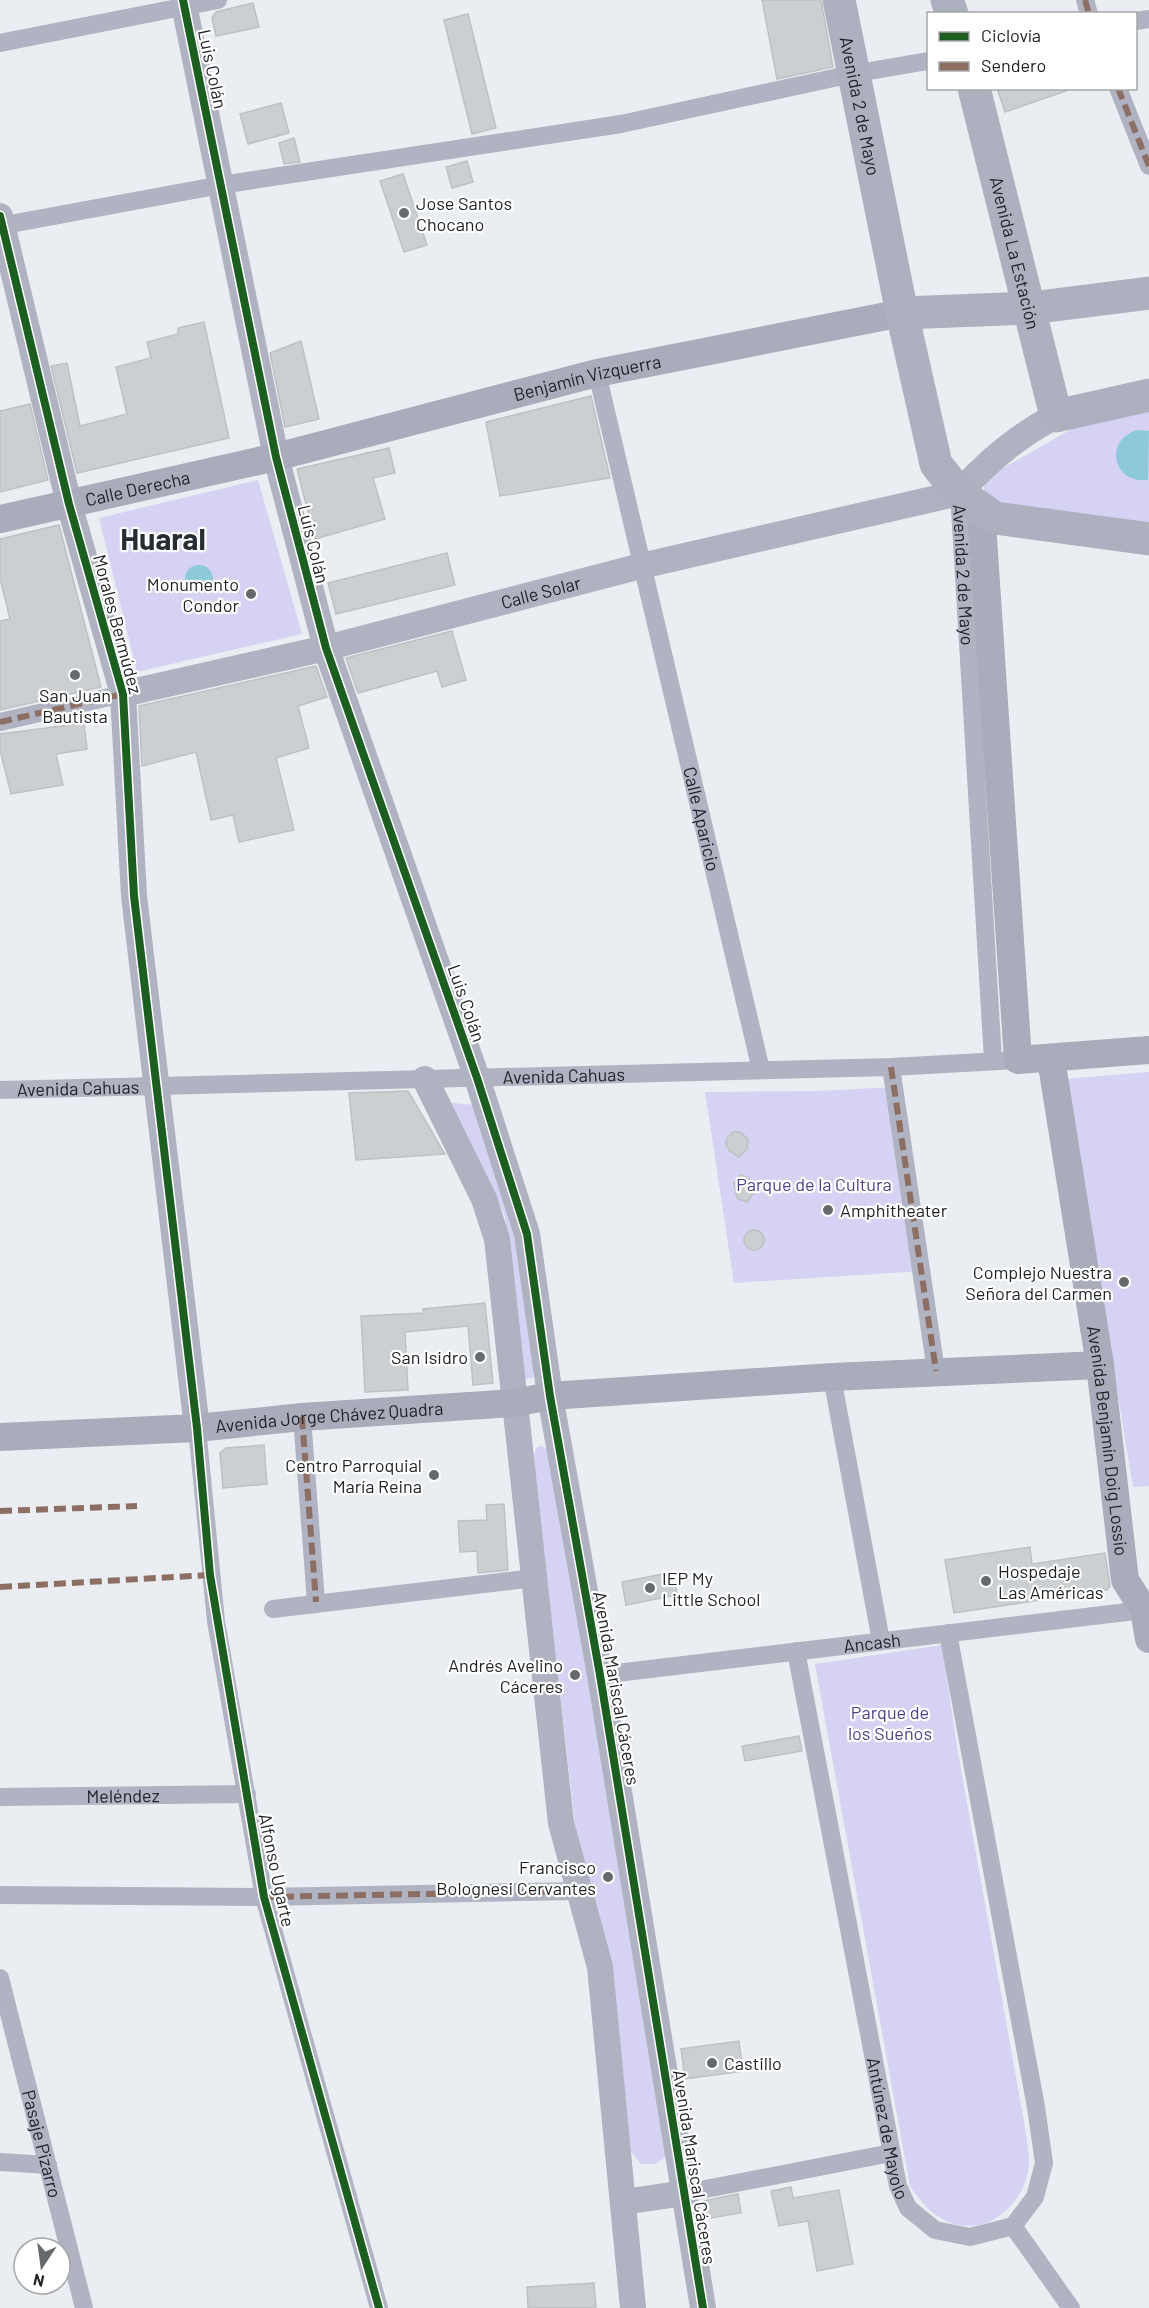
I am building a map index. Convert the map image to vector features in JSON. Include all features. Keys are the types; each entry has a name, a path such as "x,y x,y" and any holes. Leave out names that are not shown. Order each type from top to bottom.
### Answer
{"highway":[{"name":"Avenida 2 de Mayo","path":"839,0 852,74 936,464 970,501"},
{"name":"Avenida La Estación","path":"975,90 1031,308 1056,416"},
{"path":"902,313 1031,308 1149,292"},
{"path":"1056,416 1149,395"},
{"path":"970,501 995,518 1149,539"}],"main road":[{"name":"Benjamín Vizquerra","path":"276,457 597,374 902,313"},
{"name":"Calle Derecha","path":"0,519 276,457"},
{"name":"Avenida 2 de Mayo","path":"970,501 1006,1060"},
{"path":"1006,1060 1051,1059 1149,1050"},
{"name":"Avenida Benjamín Doig Lossio","path":"1051,1059 1100,1365 1125,1580 1147,1609 1149,1639"},
{"name":"Avenida Jorge Chávez Quadra","path":"0,1437 197,1428 302,1417 514,1403 550,1396 832,1377 1100,1365"}],"street":[{"path":"0,43 184,4 218,0"},
{"name":"Luis Colán","path":"184,4 276,457 326,648 477,1078"},
{"path":"0,223 221,185 621,124 852,74 927,61"},
{"path":"1119,90 1149,166"},
{"name":"Morales Bermúdez","path":"0,223 69,504 123,694 134,896 197,1428"},
{"name":"Calle Aparicio","path":"597,374 761,1070"},
{"path":"970,501 976,474 1037,425 1056,416"},
{"name":"Calle Solar","path":"123,694 326,648 641,566 970,501"},
{"path":"0,722 123,694"},
{"name":"Avenida Cahuas","path":"0,1090 158,1084 891,1067 1006,1060"},
{"path":"891,1067 936,1371"},
{"name":"Avenida Mariscal Cáceres","path":"477,1078 527,1234 550,1396 600,1675 703,2308"},
{"path":"425,1079 484,1199 497,1239 561,1823 600,1967 633,2308"},
{"path":"832,1377 881,1641"},
{"path":"302,1417 316,1602"},
{"name":"Alfonso Ugarte","path":"197,1428 210,1575 264,1897 379,2308"},
{"path":"273,1609 316,1602 534,1578"},
{"name":"Ancash","path":"600,1675 1147,1609"},
{"path":"948,1633 1036,2107 1044,2163 1035,2197 1013,2226 1071,2308"},
{"name":"Antúnez de Mayolo","path":"796,1651 898,2186 908,2208 935,2230 970,2237 1013,2226"},
{"name":"Meléndez","path":"0,1797 247,1794"},
{"path":"0,1895 264,1897 578,1891"},
{"name":"Pasaje Pizarro","path":"0,1978 84,2308"},
{"path":"623,2202 685,2193 891,2153"},
{"path":"0,2162 48,2165"}],"green space":[{"path":"1149,405 1149,523 1004,510 984,495 984,482 991,475 1084,422"},
{"path":"258,480 302,634 137,672 99,518"},
{"name":"Complejo Nuestra Señora del Carmen","path":"1149,1072 1149,1486 1133,1487 1066,1079"},
{"name":"Parque de la Cultura","path":"894,1087 922,1271 734,1283 705,1092 817,1091"},
{"path":"443,1102 475,1105 516,1221 533,1378 522,1379 505,1216 480,1161"},
{"path":"542,1446 551,1453 667,2156 655,2164 641,2164 629,2149 576,1833 533,1457 537,1447"},
{"name":"Parque de los Sueños","path":"942,1645 957,1747 1029,2160 1024,2186 1017,2199 996,2218 984,2224 970,2226 956,2225 937,2216 910,2186 815,1664"}],"shaded area":[{"path":"1137,430 1149,431 1148,480 1136,479 1127,475 1120,469 1117,461 1116,452 1119,443 1126,435"},
{"path":"199,565 209,569 213,579 209,589 199,593 189,589 185,579 189,569"}],"building":[{"path":"762,0 821,0 833,67 777,79"},
{"path":"253,3 259,27 216,36 212,18 216,12"},
{"path":"468,14 496,128 472,134 444,20"},
{"path":"998,90 1066,90 1066,91 1005,112"},
{"path":"281,103 289,133 248,144 240,114"},
{"path":"294,138 300,162 284,164 279,143"},
{"path":"467,161 473,182 452,188 446,167"},
{"name":"Jose Santos Chocano","path":"403,174 427,245 404,252 380,181"},
{"path":"204,322 229,438 77,473 51,366 67,363 80,426 127,414 116,367 151,358 147,342 178,334 178,328"},
{"path":"301,341 319,419 285,427 270,353"},
{"path":"591,396 610,478 500,496 486,422"},
{"path":"30,404 48,480 0,492 0,411"},
{"path":"389,448 395,473 373,478 385,519 315,539 297,469"},
{"path":"59,525 101,687 0,710 0,621 10,619 0,578 0,539"},
{"path":"447,553 455,585 336,614 328,583"},
{"path":"452,631 466,680 442,687 437,671 358,693 346,658"},
{"path":"316,666 327,697 298,706 309,748 276,758 294,830 239,842 233,815 211,820 196,752 142,766 139,706"},
{"path":"84,723 87,749 56,754 63,785 11,794 0,750 0,734"},
{"path":"408,1091 445,1154 356,1160 349,1093"},
{"path":"733,1132 740,1132 748,1139 747,1149 739,1157 726,1145 727,1138"},
{"path":"741,1174 753,1182 756,1190 747,1202 737,1198 734,1183"},
{"path":"750,1230 758,1230 764,1236 764,1244 758,1250 750,1250 744,1244 744,1236"},
{"path":"485,1303 493,1383 473,1385 468,1326 405,1332 408,1390 365,1392 361,1316 424,1313 423,1309"},
{"path":"264,1445 267,1484 223,1488 220,1453 226,1448"},
{"path":"504,1504 508,1570 478,1573 477,1551 460,1552 458,1521 487,1520 486,1505"},
{"path":"1030,1547 1032,1564 1105,1553 1110,1586 1107,1590 954,1613 945,1560"},
{"name":"IEP My Little School","path":"673,1572 677,1595 626,1605 622,1582"},
{"path":"799,1736 802,1751 745,1761 742,1746"},
{"name":"Castillo","path":"739,2041 743,2071 685,2079 681,2049"},
{"path":"791,2187 793,2198 839,2190 853,2264 817,2271 808,2221 779,2226 771,2191"},
{"path":"738,2194 741,2213 705,2219 703,2201"},
{"path":"594,2283 596,2308 528,2308 527,2287"}],"marked path":[{"path":"1085,0 1088,12"},
{"path":"1119,90 1149,166"},
{"path":"0,722 123,694"},
{"path":"891,1067 936,1371"},
{"path":"302,1417 316,1602"},
{"path":"0,1511 137,1506"},
{"path":"0,1587 210,1575"},
{"path":"264,1897 578,1891"}],"cycle path":[{"path":"183,0 276,457 326,648 477,1078 527,1234 550,1396 600,1675 703,2308"},
{"path":"0,216 69,504 123,694 134,896 197,1428 210,1575 264,1897 379,2308"}],"place":[{"name":"Jose Santos Chocano","path":"404,213"},
{"name":"Monumento Condor","path":"251,594"},
{"name":"San Juan Bautista","path":"75,675"},
{"name":"Amphitheater","path":"828,1210"},
{"name":"Complejo Nuestra Señora del Carmen","path":"1124,1282"},
{"name":"San Isidro","path":"480,1357"},
{"name":"Centro Parroquial María Reina","path":"434,1475"},
{"name":"Hospedaje Las Américas","path":"986,1581"},
{"name":"IEP My Little School","path":"650,1588"},
{"name":"Andrés Avelino Cáceres","path":"575,1675"},
{"name":"Francisco Bolognesi Cervantes","path":"608,1877"},
{"name":"Castillo","path":"712,2063"}],"district":[{"name":"Huaral","path":"163,538"}]}
